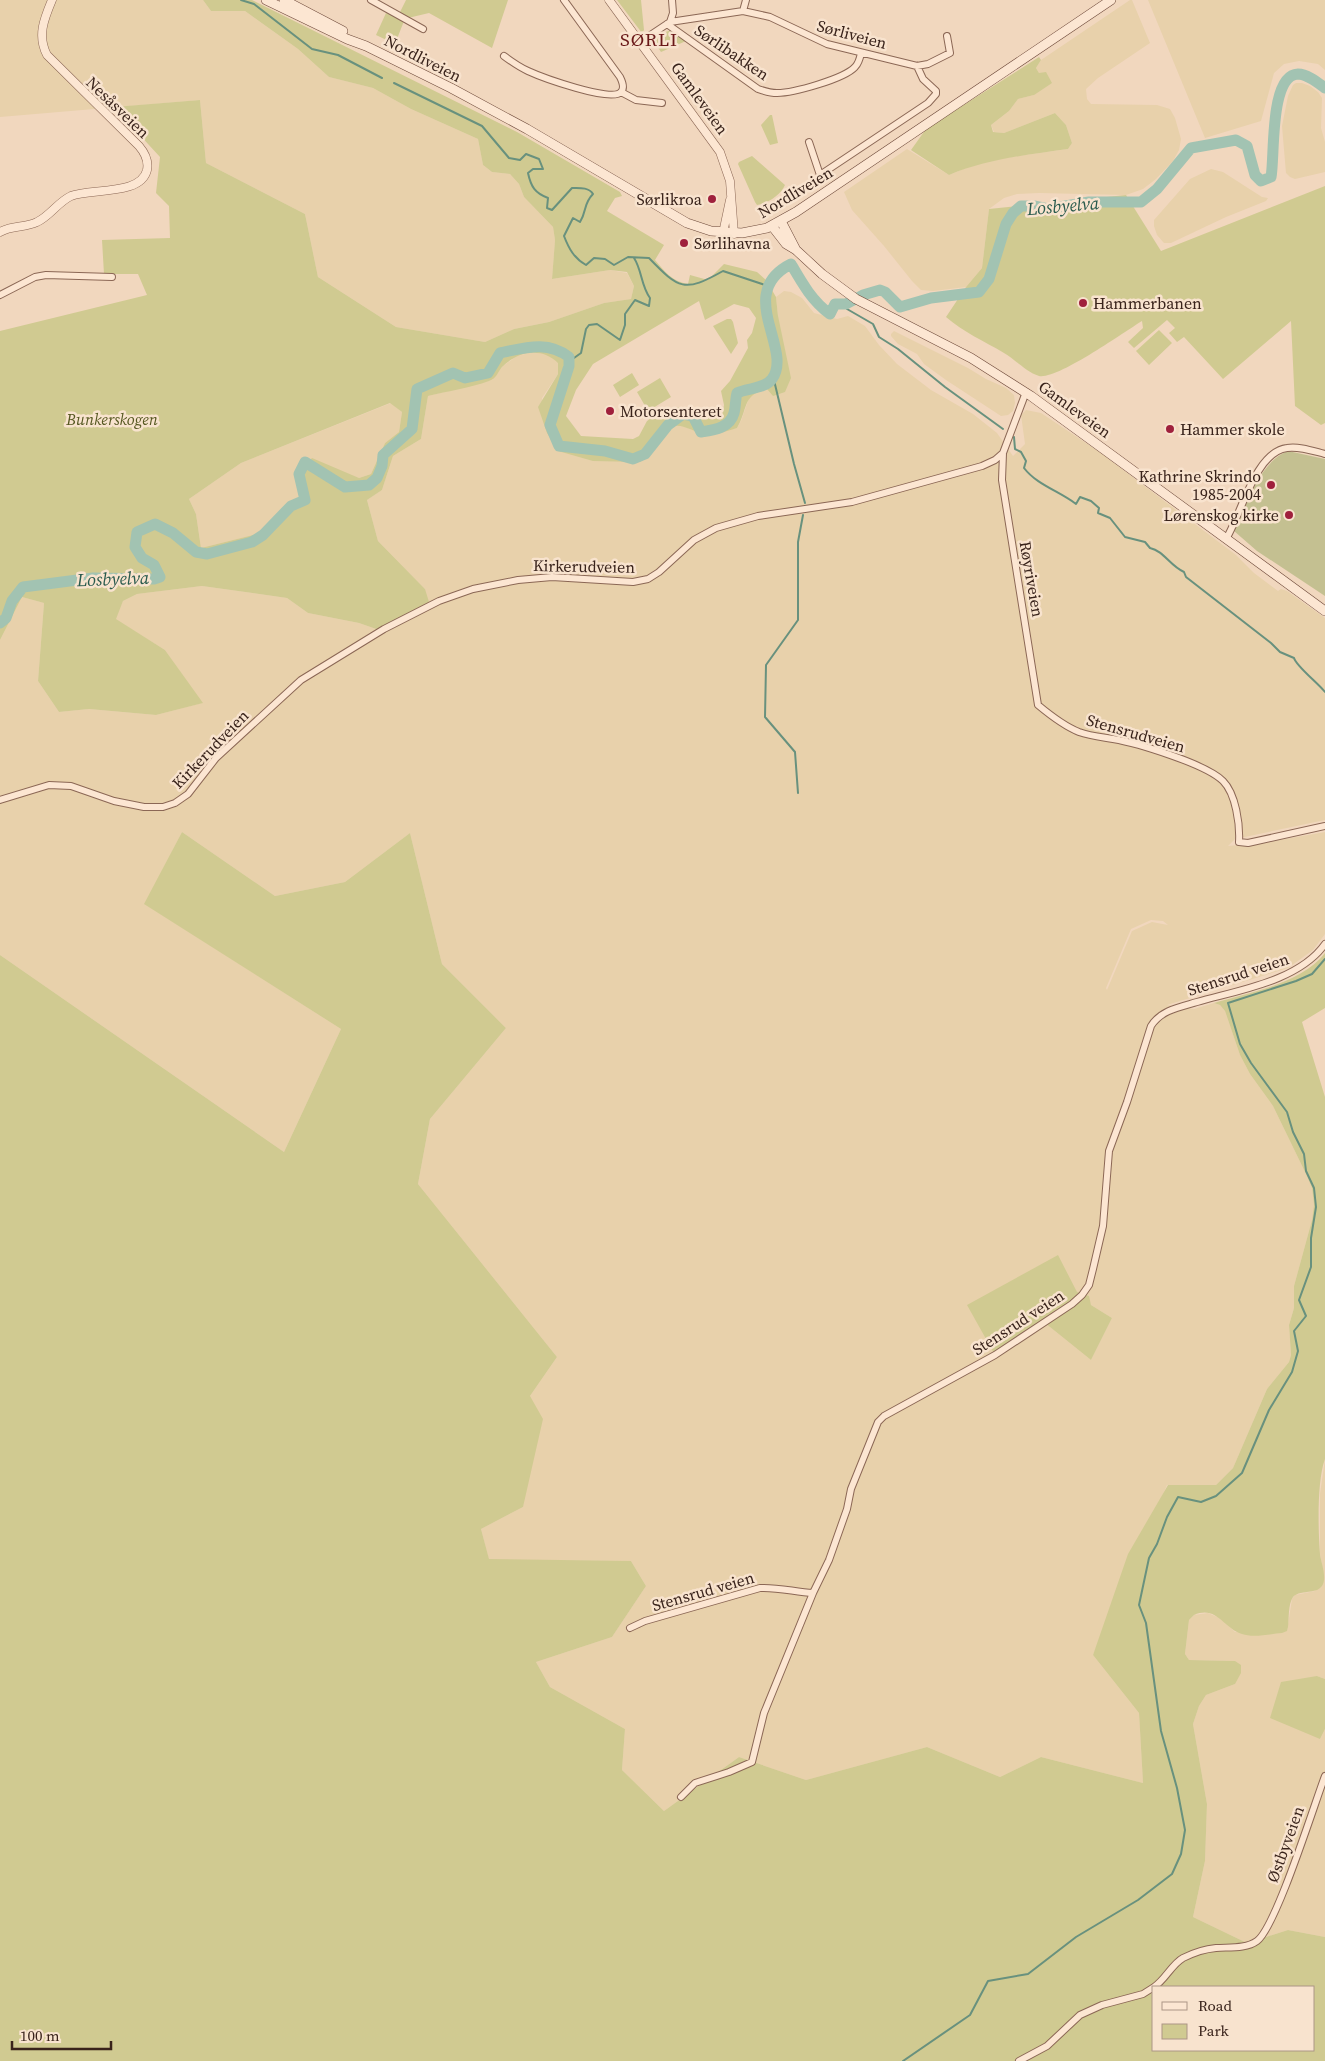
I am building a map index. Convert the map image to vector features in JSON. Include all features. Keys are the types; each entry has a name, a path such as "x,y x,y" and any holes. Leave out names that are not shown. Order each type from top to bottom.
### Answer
{"main road":[{"name":"Nordliveien","path":"266,0 292,4 347,39 366,46 527,129 674,217 704,229 734,234 755,232 781,221 1111,0"},
{"name":"Gamleveien","path":"781,221 796,250"},
{"name":"Gamleveien","path":"772,226 786,244 796,250 842,289 864,304 964,354 1026,392 1325,611"}],"street":[{"name":"Nesåsveien","path":"0,232 11,227 37,222 71,196 135,185 144,177 147,170 146,155 139,146 47,55 43,46 41,32 52,0"},
{"path":"371,0 423,29"},
{"path":"504,56 526,70 546,78 606,96 617,95 621,92 623,87 620,77 564,0"},
{"name":"Gamleveien","path":"609,0 716,146 727,170 734,234"},
{"path":"668,23 673,13 672,0"},
{"path":"743,11 746,0"},
{"name":"Sørliveien","path":"640,42 668,23 743,11 770,17 827,44 918,66"},
{"name":"Sørlibakken","path":"668,23 758,89 767,92 788,92 802,89 848,72 859,61 861,53"},
{"path":"809,142 820,175 928,103 936,94 936,91 923,79 918,66 928,64 950,53 947,36"},
{"path":"621,92 636,100 662,104"},
{"name":"Gamleveien","path":"724,233 731,198"},
{"path":"0,295 35,277 46,275 112,277"},
{"path":"1003,453 1026,392"},
{"path":"1226,539 1261,467 1270,457 1280,449 1287,448 1325,454"},
{"name":"Røyriveien","path":"1003,453 1002,480 1011,542 1030,650 1035,700 1040,707"},
{"name":"Kirkerudveien","path":"0,800 49,785 71,786 114,801 144,807 163,807 175,803 188,794 216,758 301,680 384,629 439,601 473,589 518,580 552,577 633,582 648,579 659,572 694,540 716,528 758,516 852,502 982,466 995,460 1003,453"},
{"name":"Stensrudveien","path":"1040,707 1068,727 1079,732 1145,747 1213,773 1224,782 1230,794 1240,829 1239,842 1248,843 1325,826"},
{"name":"Stensrud veien","path":"630,1628 760,1588 775,1587 798,1593 814,1593 829,1560 847,1509 851,1488 878,1422 884,1416 1003,1349 1082,1296 1088,1284 1103,1226 1109,1151 1127,1102 1147,1037 1156,1018 1174,1009 1251,986 1303,967 1314,958 1325,944"},
{"path":"681,1797 695,1783 752,1762 764,1713 814,1593"},
{"name":"Østbyveien","path":"1155,1986 1181,1958 1197,1952 1216,1948 1234,1948 1256,1942 1265,1933 1325,1776"},
{"path":"1019,2061 1047,2046 1080,2015 1102,2005 1143,1994 1152,1988"}],"shaded area":[{"path":"0,0 203,0 211,11 245,11 298,49 329,77 373,88 411,109 478,139 483,165 492,172 510,174 519,184 524,197 553,227 555,240 552,279 610,270 627,273 634,286 631,299 604,303 549,322 514,329 485,342 396,327 318,277 305,214 206,163 200,100 0,117"},
{"path":"1132,0 1150,43 1098,78 1086,89 1087,99 1091,104 1157,105 1170,109 1175,118 1181,139 1179,150 1173,161 1156,179 1143,189 1126,195 1039,193 1017,194 1004,198 989,209 982,268 966,287 933,291 921,290 852,210 844,192 907,149 949,175 973,165 1004,158 1068,149 1072,143 1066,125 1055,113 1004,133 994,132 991,125 1009,111 1018,99 1034,95 1039,73 1036,68 1041,60"},
{"path":"1148,0 1325,0 1325,70 1318,64 1299,61 1284,64 1274,73 1261,121 1205,138"},
{"path":"1296,83 1310,86 1322,98 1321,128 1325,142 1325,172 1295,179 1286,173 1282,126 1288,96 1293,85"},
{"path":"1211,169 1223,172 1262,197 1268,198 1266,201 1226,217 1171,243 1164,243 1157,235 1154,220 1190,179"},
{"path":"784,291 791,292 802,298 814,313 837,319 848,316 865,326 879,345 897,364 931,390 973,414 997,433 1013,456 1025,444 1021,415 1026,410 1041,413 1098,451 1236,555 1254,573 1278,591 1281,589 1287,591 1325,618 1325,820 1235,839 1228,846 1263,843 1325,832 1325,934 1313,950 1288,968 1167,1005 1194,1009 1214,1003 1220,1005 1225,1011 1240,1055 1250,1074 1273,1106 1306,1174 1312,1188 1314,1205 1312,1220 1294,1286 1294,1308 1289,1325 1291,1355 1289,1362 1267,1389 1233,1468 1216,1485 1167,1485 1093,1655 1139,1713 1143,1783 1041,1757 1000,1777 927,1747 806,1780 739,1757 664,1811 622,1770 625,1729 550,1687 536,1662 612,1637 646,1586 631,1561 489,1560 481,1529 523,1507 530,1396 557,1357 418,1184 430,1119 506,1028 442,964 410,833 345,882 275,896 182,832 145,904 341,1029 284,1152 0,955 0,640 22,597 44,603 38,681 59,712 89,709 156,715 202,703 165,650 115,619 123,601 137,594 202,586 287,598 308,613 359,623 379,630 425,589 378,541 367,500 382,490 393,456 421,439 428,396 492,380 503,366 517,356 541,353 551,356 558,362 558,374 542,398 547,433 646,459 661,434 667,428 679,425 706,434 737,428 750,395 767,389 778,316 776,297","holes":["1151,920 1163,921 1168,925 1152,922 1132,931 1107,990 1106,988 1131,929","1077,1293 1088,1296 1091,1305 1112,1318 1091,1360 1045,1323"]},
{"path":"894,331 1006,388 1014,395 1013,411 1008,415 1001,416 946,380 924,364 917,354 898,344 891,336"},
{"path":"391,403 402,412 399,432 385,443 371,474 359,478 299,471 307,500 284,511 269,531 201,548 196,514 189,499 241,463"},
{"path":"1288,451 1325,459 1325,596 1257,551 1234,531 1249,497 1262,474 1278,456"},
{"path":"1325,1459 1325,1679 1317,1676 1320,1739 1325,1729 1325,1937 1288,1930 1247,1943 1193,1917 1205,1861 1207,1804 1193,1724 1199,1706 1206,1695 1235,1684 1235,1661 1189,1660 1185,1654 1189,1620 1194,1615 1208,1613 1222,1619 1235,1632 1287,1631 1292,1599 1295,1595 1315,1591 1324,1579 1320,1553 1320,1494"}],"green space":[{"name":"Bunkerskogen","path":"203,0 252,0 517,132 620,192 622,196 615,198 607,211 664,245 655,260 665,272 678,281 688,284 690,275 708,280 724,264 757,272 766,280 776,297 791,378 785,392 773,396 767,389 753,395 749,399 737,428 710,434 701,433 682,426 671,427 662,432 648,455 640,462 593,461 558,451 547,433 538,407 558,374 558,363 545,355 537,353 523,354 508,362 491,380 474,386 428,396 421,439 393,456 382,490 367,500 378,541 425,589 429,602 379,630 359,623 308,613 287,598 202,586 137,594 123,601 116,619 165,650 203,703 156,715 89,709 59,712 38,681 44,603 22,597 0,640 0,331 147,295 138,274 104,274 102,240 170,238 169,206 156,193 160,157 114,107 200,100 206,163 305,214 318,277 396,327 485,342 514,329 549,322 604,303 631,299 634,286 627,272 610,270 552,279 555,240 553,227 524,197 519,184 510,174 492,172 483,165 478,139 411,109 373,88 329,77 298,49 245,11 211,11","holes":["699,301 705,320 734,304 749,308 756,318 752,333 747,340 748,348 730,381 721,391 724,405 722,417 701,418 679,407 664,409 647,421 639,436 633,439 581,436 566,416 576,390 593,364","390,403 402,412 399,432 385,443 371,474 359,478 312,458 299,471 307,500 284,511 269,531 201,548 196,514 189,499 241,463"]},
{"path":"406,0 508,0 492,48 429,13 408,18 399,14"},
{"path":"617,0 641,0 644,30 642,33"},
{"path":"386,13 404,21 395,44 376,35"},
{"path":"672,30 686,41 661,52 653,40 662,33"},
{"path":"1039,57 1041,60 1036,68 1039,73 1046,72 1052,83 1034,95 1018,99 1009,111 991,125 993,132 1004,133 1055,113 1066,125 1072,143 1068,149 993,161 949,175 911,150 926,129"},
{"path":"772,115 778,143 770,145 761,125"},
{"path":"752,156 785,185 774,198 757,205 738,164"},
{"path":"1325,186 1325,423 1321,425 1295,406 1291,321 1223,379 1184,337 1177,342 1169,333 1175,328 1167,320 1134,348 1128,342 1143,328 1142,321 1075,363 1060,371 1039,376 946,317 966,287 982,268 989,209 1126,195 1161,251"},
{"path":"731,319 733,322 738,343 731,354 713,326"},
{"path":"1159,330 1172,343 1149,365 1136,351"},
{"path":"632,373 639,385 620,397 613,385"},
{"path":"660,378 671,397 648,411 637,392"},
{"path":"182,832 275,896 345,882 410,833 442,964 506,1028 430,1119 418,1184 557,1357 530,1396 543,1419 523,1507 481,1529 489,1559 631,1561 646,1586 612,1637 536,1662 550,1687 625,1729 622,1770 664,1811 739,1757 806,1780 927,1747 1000,1777 1041,1757 1143,1783 1139,1713 1093,1655 1128,1554 1168,1485 1216,1485 1233,1468 1267,1389 1289,1362 1291,1355 1289,1325 1294,1308 1294,1286 1312,1220 1314,1205 1312,1188 1273,1106 1250,1074 1240,1055 1225,1011 1220,1005 1214,1003 1259,991 1289,980 1315,964 1325,953 1325,1008 1302,1022 1325,1097 1325,1459 1319,1492 1320,1554 1324,1580 1319,1589 1297,1594 1293,1597 1289,1607 1287,1631 1282,1633 1256,1636 1246,1635 1236,1631 1215,1615 1202,1613 1194,1615 1189,1620 1185,1654 1189,1660 1235,1661 1241,1665 1241,1673 1235,1684 1206,1695 1199,1706 1193,1724 1207,1804 1205,1861 1193,1917 1247,1943 1288,1930 1325,1937 1325,2061 0,2061 0,955 284,1152 341,1029 144,904"},
{"path":"1058,1255 1077,1292 1089,1296 1091,1305 1112,1318 1091,1360 1045,1323 995,1355 967,1305"},
{"path":"1317,1676 1325,1679 1325,1729 1320,1739 1270,1718 1281,1682"}],"waterway":[{"path":"241,0 254,4 312,49 338,55 382,78"},
{"name":"Losbyelva","path":"0,623 6,618 12,601 23,587 93,578 154,579 160,577 154,565 142,558 135,547 137,532 155,524 173,533 196,552 207,554 252,542 263,535 291,506 305,500 299,474 305,462 345,487 369,485 377,478 382,466 383,455 412,429 417,389 453,373 465,378 488,373 500,353 544,347 552,348 569,357 569,366 550,425 559,446 605,451 633,459 645,454 668,425 683,414 693,416 701,432 721,427 732,418 737,393 760,387 772,379 777,367 776,352 768,321 767,290 775,276 791,264 803,285 830,314 835,304 846,304 863,295 880,290 885,292 900,307 931,298 979,292 989,279 1006,224 1013,213 1021,206 1048,209 1089,202 1141,202 1157,189 1191,148 1236,140 1247,146 1255,175 1261,181 1271,177 1275,119 1282,88 1289,78 1298,74 1305,75 1325,88"},
{"path":"394,83 482,126 509,158 520,160 526,154 539,159 543,169 533,169 528,173 534,189 548,198 547,208 552,210 572,188 589,190 593,194 588,201 580,222 573,218 564,236 572,253 586,265 594,258 605,259 614,265 628,257 649,258 675,282 683,284 699,283 723,271 768,286"},
{"path":"569,357 574,358 581,353 586,329 589,325 597,324 620,340 625,325 625,314 635,300 649,306 650,298 634,258"},
{"path":"846,304 847,309 873,324 879,337 898,349 945,387 1003,429"},
{"path":"773,376 805,503"},
{"path":"1014,437 1015,449 1021,452 1026,461 1024,468 1035,479 1076,504 1080,497 1091,501 1099,508 1098,513 1110,518 1125,537 1145,542 1150,548 1159,552 1184,572 1186,577 1280,652 1294,658 1325,692"},
{"path":"798,793 795,752 765,717 766,665 798,620 798,542 803,515"},
{"path":"903,2061 970,2015 988,1981 1028,1974 1076,1937 1138,1900 1172,1874 1181,1854 1185,1830 1177,1788 1161,1731 1146,1623 1139,1605 1149,1558 1178,1497 1201,1502 1216,1496 1242,1473 1269,1410 1292,1372 1298,1351 1294,1331 1306,1316 1299,1300 1311,1267 1311,1238 1316,1207 1314,1188 1306,1171 1304,1154 1293,1132 1287,1112 1251,1063 1240,1044 1228,1003 1312,974 1325,959"}],"place":[{"name":"Sørlikroa","path":"712,199"},
{"name":"Sørlihavna","path":"684,243"},
{"name":"Hammerbanen","path":"1083,303"},
{"name":"Motorsenteret","path":"610,411"},
{"name":"Hammer skole","path":"1170,429"},
{"name":"Kathrine Skrindo 1985-2004","path":"1271,485"},
{"name":"Lørenskog kirke","path":"1289,515"}],"district":[{"name":"SØRLI","path":"649,39"}]}
